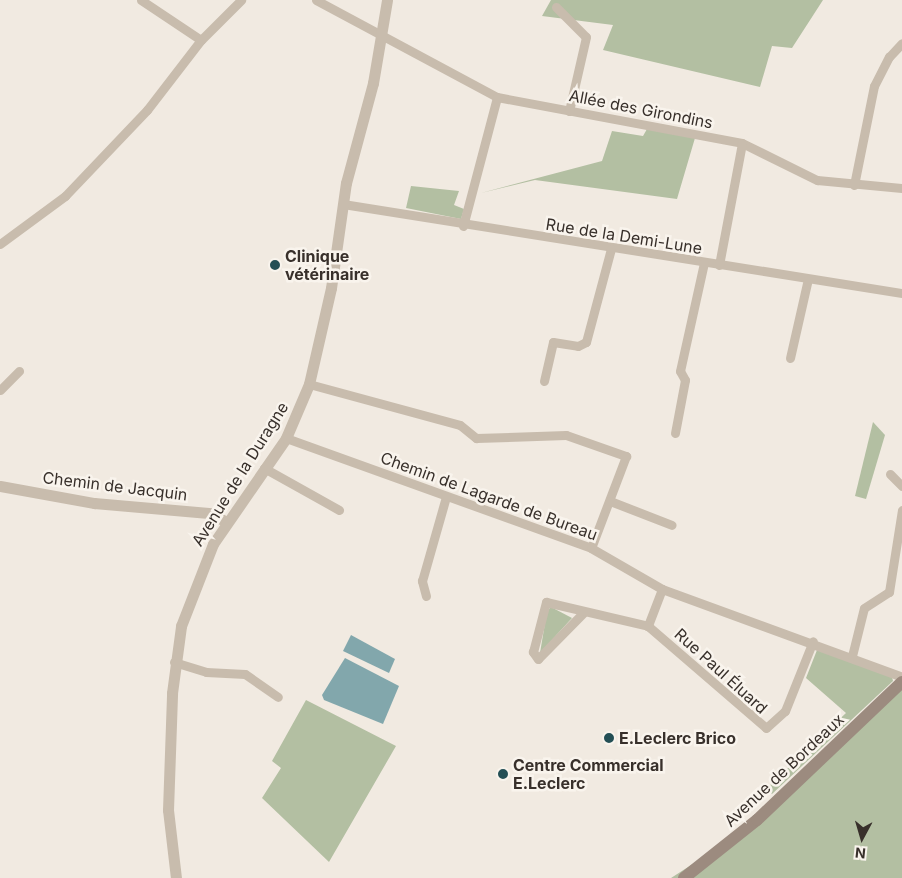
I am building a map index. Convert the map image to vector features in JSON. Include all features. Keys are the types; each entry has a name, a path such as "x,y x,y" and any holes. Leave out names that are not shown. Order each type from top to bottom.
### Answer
{"main road":[{"name":"Avenue de Bordeaux","path":"684,878 732,840 902,682"},
{"name":"Avenue de Bordeaux","path":"671,878 732,840"}],"street":[{"path":"141,0 201,40"},
{"path":"0,244 65,196 147,110 201,40 241,0"},
{"name":"Allée des Girondins","path":"316,0 496,97 742,143 786,169 817,180 854,185 902,188"},
{"name":"Avenue de la Duragne","path":"176,878 168,831 174,662 186,607 225,521 286,438 309,384 331,288 343,204 382,37 387,0"},
{"path":"556,8 586,37 569,111"},
{"path":"854,185 874,86 889,57 902,43"},
{"path":"463,226 496,97"},
{"path":"718,265 742,143"},
{"name":"Rue de la Demi-Lune","path":"343,204 463,226 902,293"},
{"path":"544,381 553,342 578,346 586,342 611,249"},
{"path":"675,433 685,380 680,371 704,263"},
{"path":"790,358 808,279"},
{"path":"0,390 19,371"},
{"path":"309,384 460,425 476,438 566,434 626,456 591,548"},
{"name":"Chemin de Lagarde de Bureau","path":"286,438 591,548 662,589 813,641 902,676"},
{"path":"264,468 339,510"},
{"path":"890,474 902,486"},
{"name":"Chemin de Jacquin","path":"0,486 94,503 209,513 225,521"},
{"path":"426,596 422,581 446,496"},
{"path":"610,501 672,525"},
{"path":"852,656 864,608 889,592 902,510"},
{"path":"648,626 662,589"},
{"name":"Rue Paul Éluard","path":"583,613 538,659 533,652 546,602 583,613 648,626 766,728 785,711 813,641"},
{"path":"174,662 206,672 245,674 278,697"}],"green space":[{"path":"551,0 823,0 792,48 772,46 760,87 603,50 613,25 542,16"},
{"path":"647,129 695,138 677,199 535,180 481,193 602,161 612,131 643,136"},
{"path":"411,186 459,191 454,205 464,209 461,219 406,208"},
{"path":"873,422 885,435 866,499 855,496"},
{"path":"551,607 572,618 540,653 547,611"},
{"path":"817,650 891,673 893,681 772,794 766,789 846,713 806,678"},
{"path":"902,682 902,878 671,878 719,847"},
{"path":"306,700 396,746 329,862 262,798 281,768 272,761"}],"water":[{"path":"351,635 395,659 389,673 343,651"},
{"path":"345,658 399,686 383,724 324,700 322,695"}],"place":[{"name":"Clinique vétérinaire","path":"275,265"},
{"name":"E.Leclerc Brico","path":"609,738"},
{"name":"Centre Commercial E.Leclerc","path":"503,774"}]}
